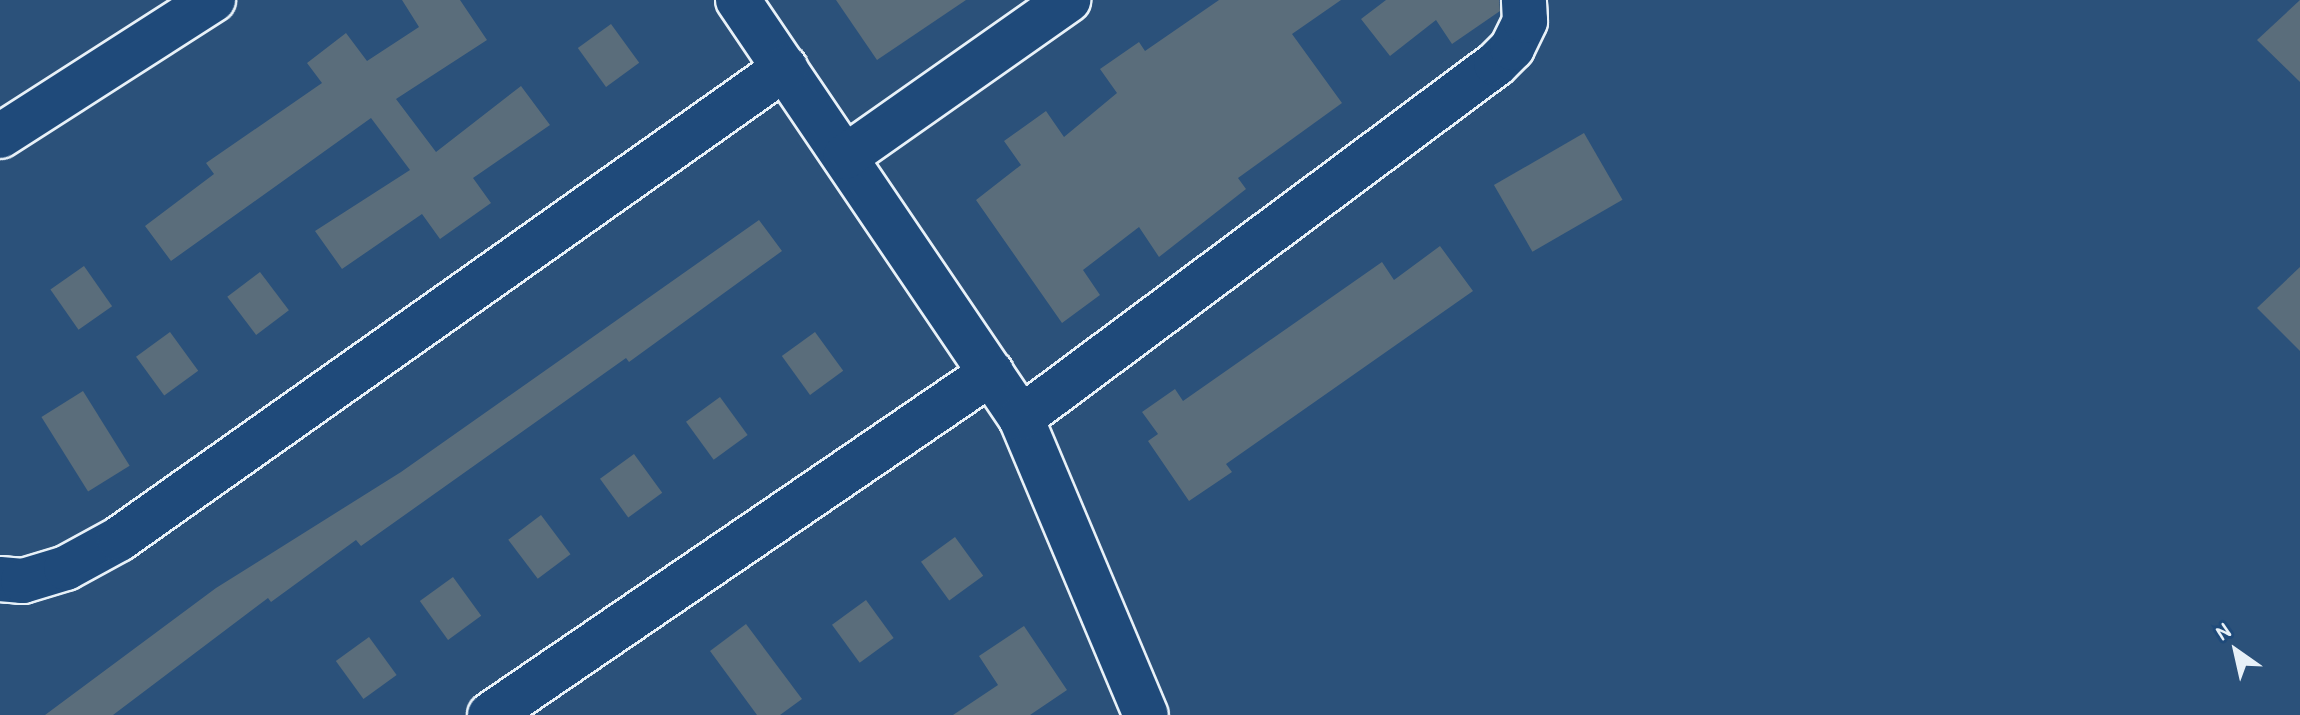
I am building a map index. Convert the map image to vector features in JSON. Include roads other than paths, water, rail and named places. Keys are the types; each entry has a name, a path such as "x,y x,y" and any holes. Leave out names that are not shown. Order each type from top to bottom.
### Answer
{"street":[{"path":"0,136 213,0"},
{"path":"738,0 1021,418 1146,715"},
{"path":"845,157 1068,0"},
{"path":"1021,418 1496,64 1512,48 1525,21 1524,0"},
{"path":"0,579 23,581 66,568 119,539 785,68"},
{"path":"490,715 991,373"}]}
